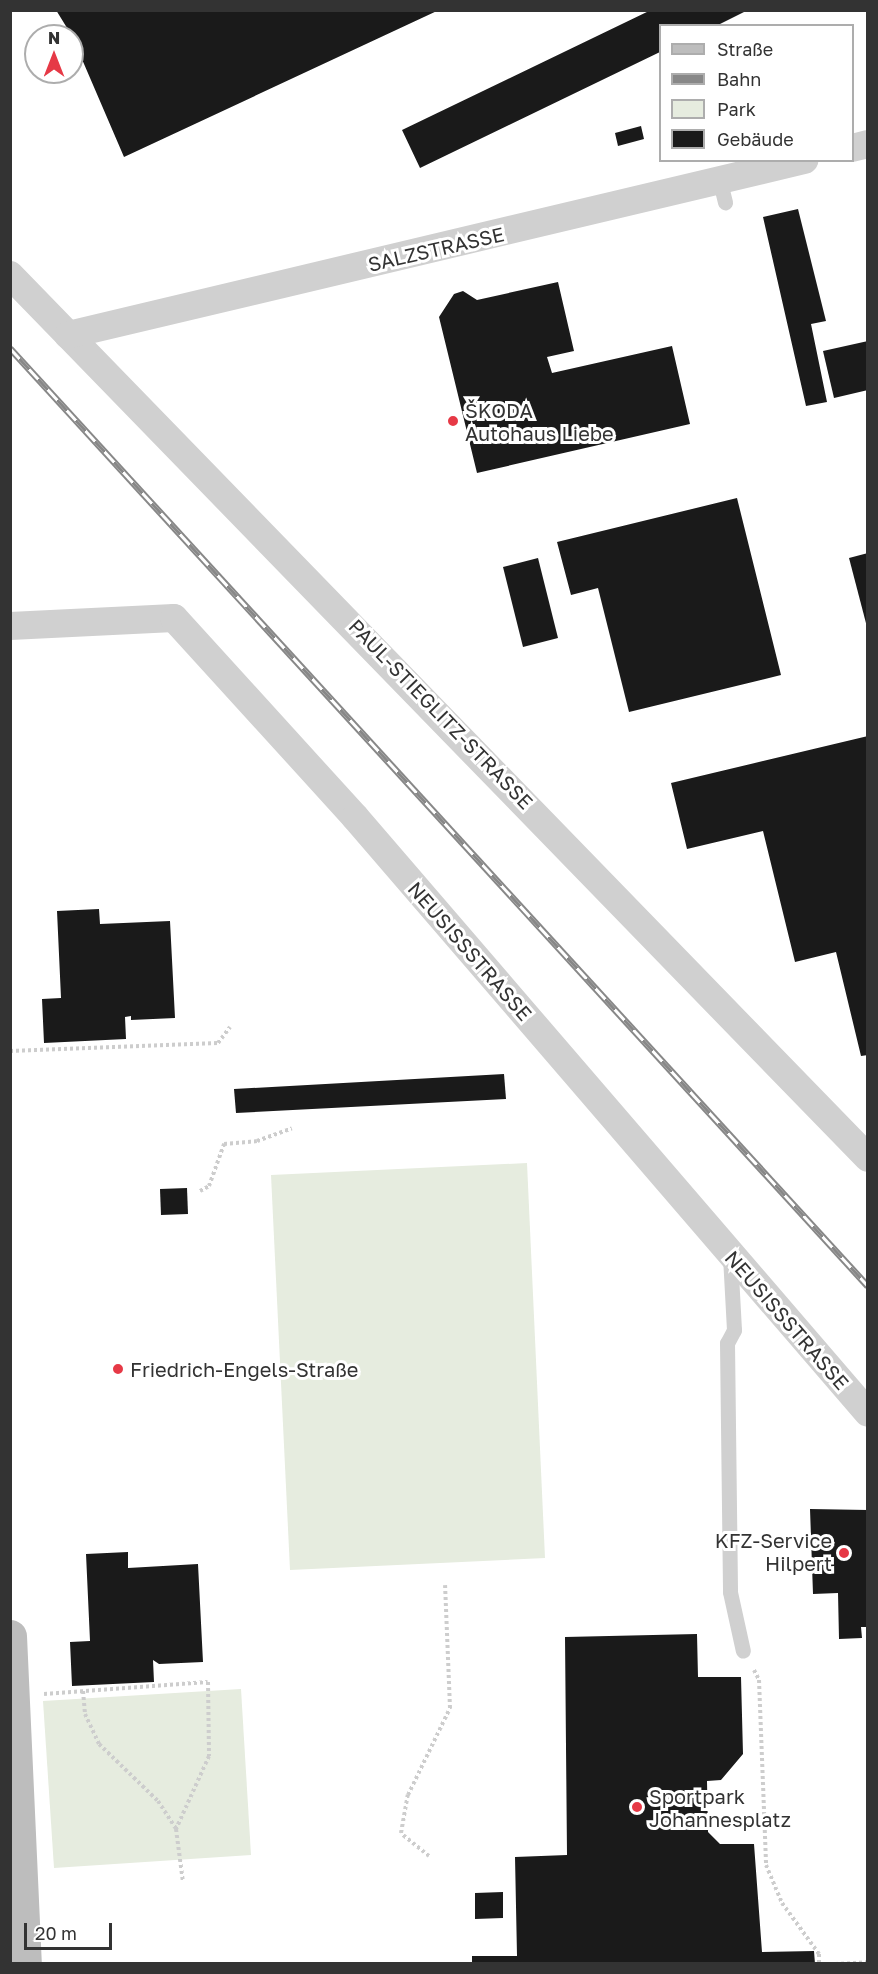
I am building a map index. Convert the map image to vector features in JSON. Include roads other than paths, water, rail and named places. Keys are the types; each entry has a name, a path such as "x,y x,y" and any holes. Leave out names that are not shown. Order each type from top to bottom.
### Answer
{"street":[{"name":"SALZSTRASSE","path":"68,335 723,192 799,162"},
{"name":"PAUL-STIEGLITZ-STRASSE","path":"10,275 519,794 867,1158"},
{"name":"NEUSISSSTRASSE","path":"10,626 174,618 355,817 867,1413"},
{"path":"10,1636 25,1964"}],"lane":[{"path":"730,1253 734,1330 727,1343 730,1592 743,1651"}],"railway":[{"path":"10,348 868,1286"}],"place":[{"name":"ŠKODA Autohaus Liebe","path":"453,421"},
{"name":"Friedrich-Engels-Straße","path":"118,1369"},
{"name":"KFZ-Service Hilpert","path":"844,1553"},
{"name":"Sportpark Johannesplatz","path":"637,1807"}]}
